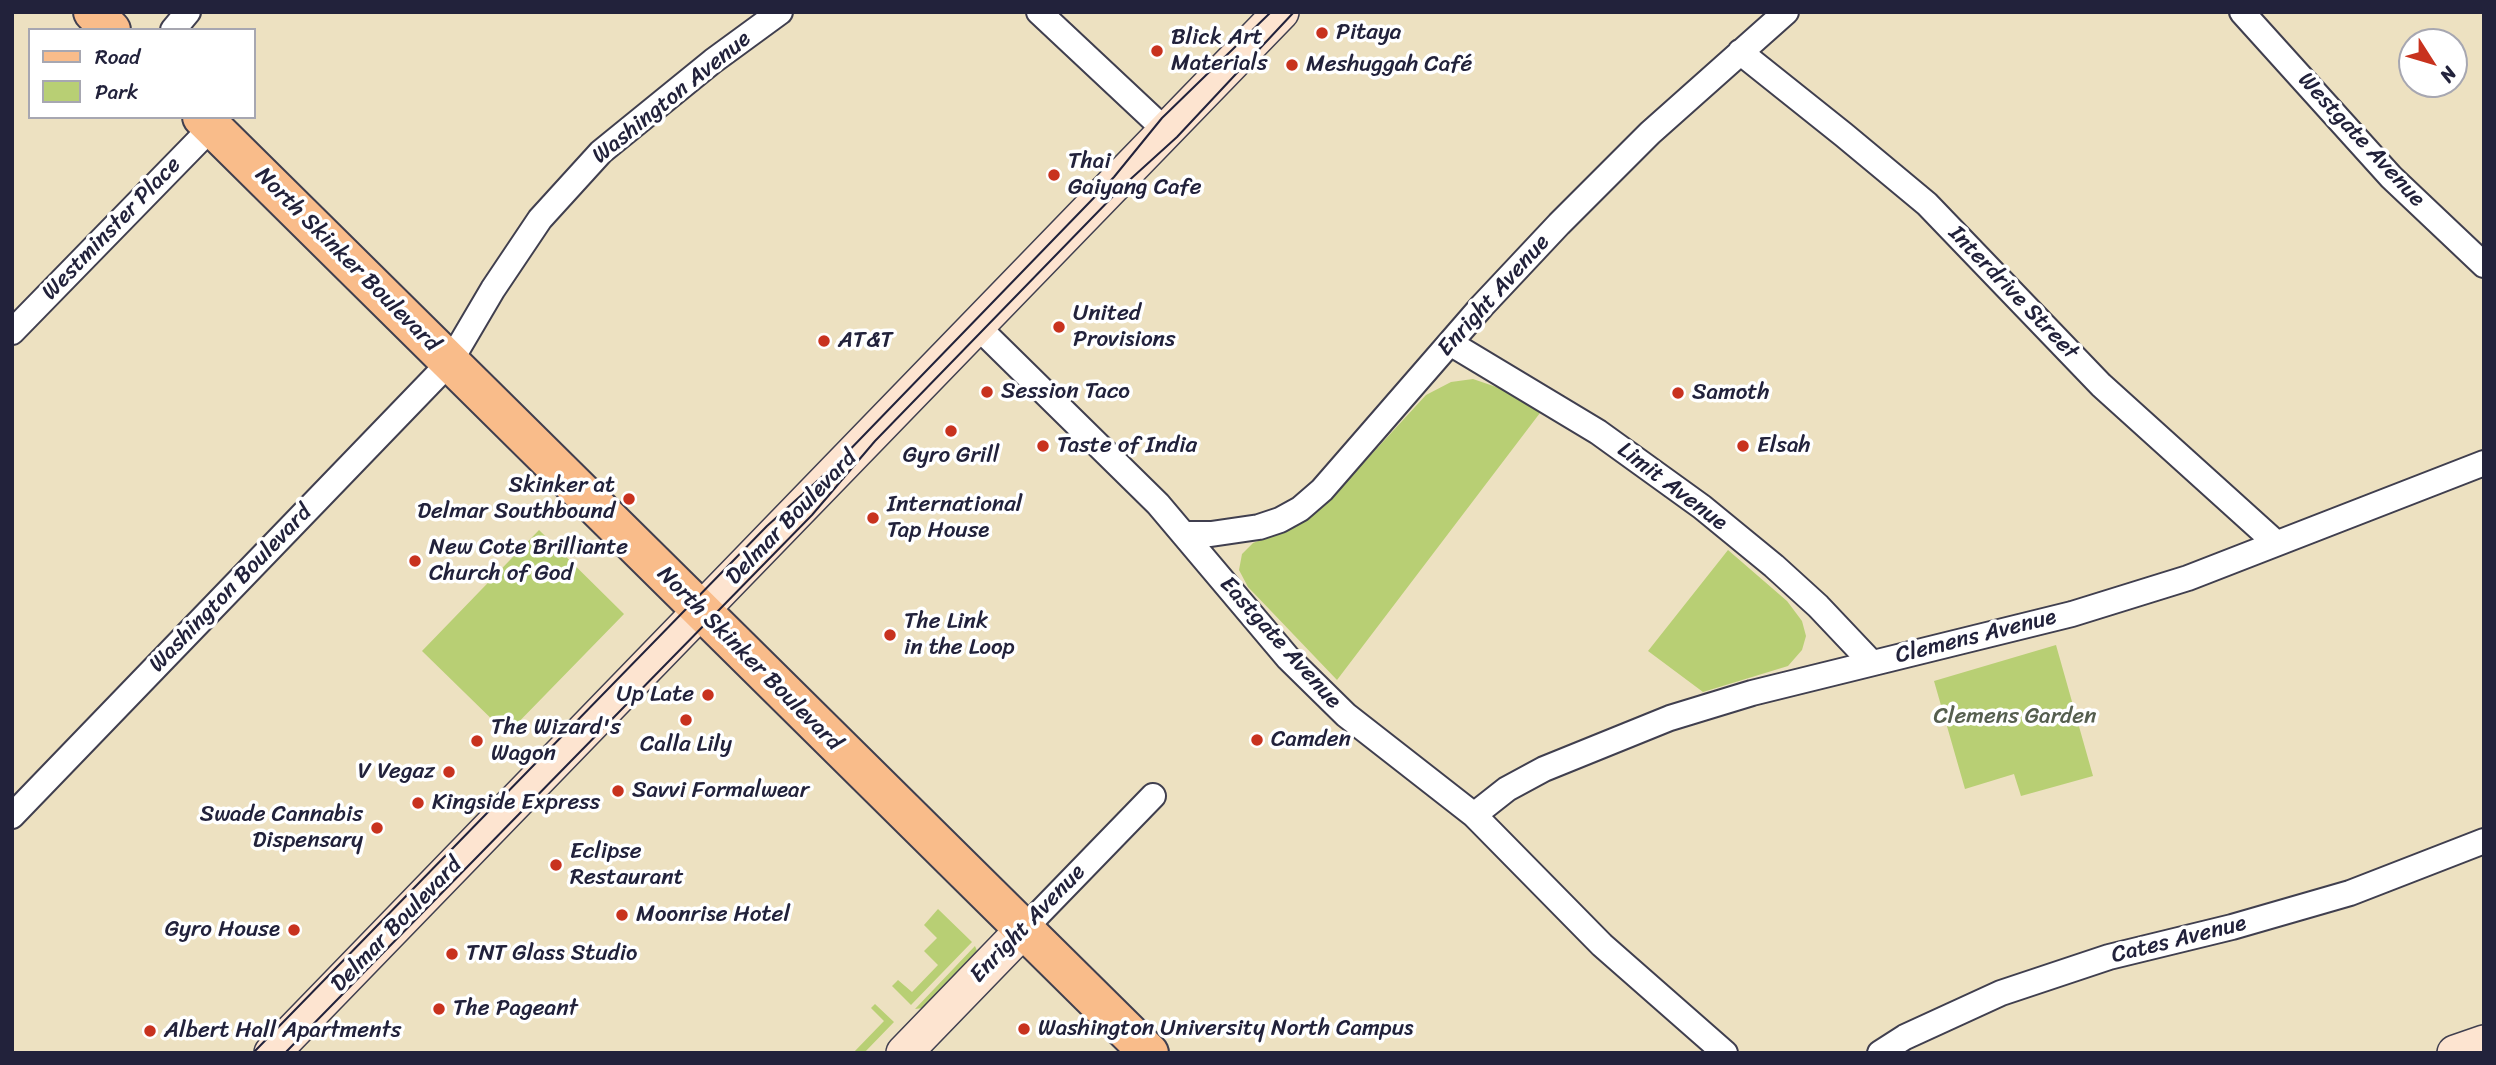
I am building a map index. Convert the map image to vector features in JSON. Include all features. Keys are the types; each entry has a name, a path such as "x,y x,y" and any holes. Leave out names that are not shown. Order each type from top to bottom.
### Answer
{"main road":[{"path":"93,12 109,28"},
{"name":"Delmar Boulevard","path":"272,1053 1281,12"},
{"name":"North Skinker Boulevard","path":"207,122 1149,1053"},
{"name":"Enright Avenue","path":"904,1053 1023,930"},
{"path":"2455,1053 2484,1044"}],"street":[{"path":"175,28 188,12"},
{"name":"Washington Avenue","path":"450,362 493,289 540,219 601,152 713,61 780,12"},
{"path":"1039,12 1166,131"},
{"name":"Enright Avenue","path":"1185,534 1211,534 1259,527 1300,509 1322,490 1345,467 1515,269 1604,177 1786,12"},
{"name":"Westgate Avenue","path":"2242,12 2391,177 2484,265"},
{"name":"Interdrive Street","path":"1740,52 1927,204 2101,385 2276,543"},
{"name":"Westminster Place","path":"12,332 207,122"},
{"name":"Eastgate Avenue","path":"977,326 1158,504 1288,658 1346,715 1474,815 1602,946 1725,1053"},
{"name":"Limit Avenue","path":"1450,342 1555,404 1650,468 1774,566 1818,606 1871,662"},
{"name":"Washington Boulevard","path":"12,816 450,362"},
{"name":"Clemens Avenue","path":"1474,815 1507,789 1544,769 1670,718 1871,662 2072,614 2188,578 2484,463"},
{"name":"Enright Avenue","path":"1023,930 1153,796"},
{"name":"Cates Avenue","path":"1880,1053 1905,1037 2001,993 2109,957 2232,927 2350,893 2484,841"}],"green space":[{"path":"1473,379 1505,390 1543,409 1337,680 1248,587 1239,570 1242,554 1253,543 1290,529 1323,507 1426,395 1451,382"},
{"path":"539,530 624,614 507,734 422,651"},
{"path":"1728,550 1787,601 1802,621 1806,636 1802,650 1788,666 1703,692 1648,651"},
{"name":"Clemens Garden","path":"2056,645 2093,776 2021,796 2014,774 1965,789 1934,681"},
{"path":"938,909 972,942 911,1005 892,986 898,980 912,992 938,965 924,951 937,938 924,925"},
{"path":"975,946 977,951 923,1008 915,1009"},
{"path":"875,1004 894,1022 864,1053 853,1053 884,1021 871,1008"}],"tram line":[{"path":"253,1053 767,526 835,465 1114,177 1162,118 1271,12"},
{"path":"285,1053 812,515 875,441 1124,185 1177,137 1294,12"}],"place":[{"name":"Pitaya","path":"1322,33"},
{"name":"Blick Art Materials","path":"1157,51"},
{"name":"Meshuggah Café","path":"1292,65"},
{"name":"Thai Gaiyang Cafe","path":"1054,175"},
{"name":"United Provisions","path":"1059,327"},
{"name":"AT&T","path":"824,341"},
{"name":"Session Taco","path":"987,392"},
{"name":"Samoth","path":"1678,393"},
{"name":"Gyro Grill","path":"951,431"},
{"name":"Taste of India","path":"1043,446"},
{"name":"Elsah","path":"1743,446"},
{"name":"Skinker at Delmar Southbound","path":"629,499"},
{"name":"International Tap House","path":"873,518"},
{"name":"New Cote Brilliante Church of God","path":"415,561"},
{"name":"The Link in the Loop","path":"890,635"},
{"name":"Up Late","path":"708,695"},
{"name":"Calla Lily","path":"686,720"},
{"name":"Camden","path":"1257,740"},
{"name":"The Wizard's Wagon","path":"477,741"},
{"name":"V Vegaz","path":"449,772"},
{"name":"Savvi Formalwear","path":"618,791"},
{"name":"Kingside Express","path":"418,803"},
{"name":"Swade Cannabis Dispensary","path":"377,828"},
{"name":"Eclipse Restaurant","path":"556,865"},
{"name":"Moonrise Hotel","path":"622,915"},
{"name":"Gyro House","path":"294,930"},
{"name":"TNT Glass Studio","path":"452,954"},
{"name":"The Pageant","path":"439,1009"},
{"name":"Washington University North Campus","path":"1024,1029"},
{"name":"Albert Hall Apartments","path":"150,1031"}]}
